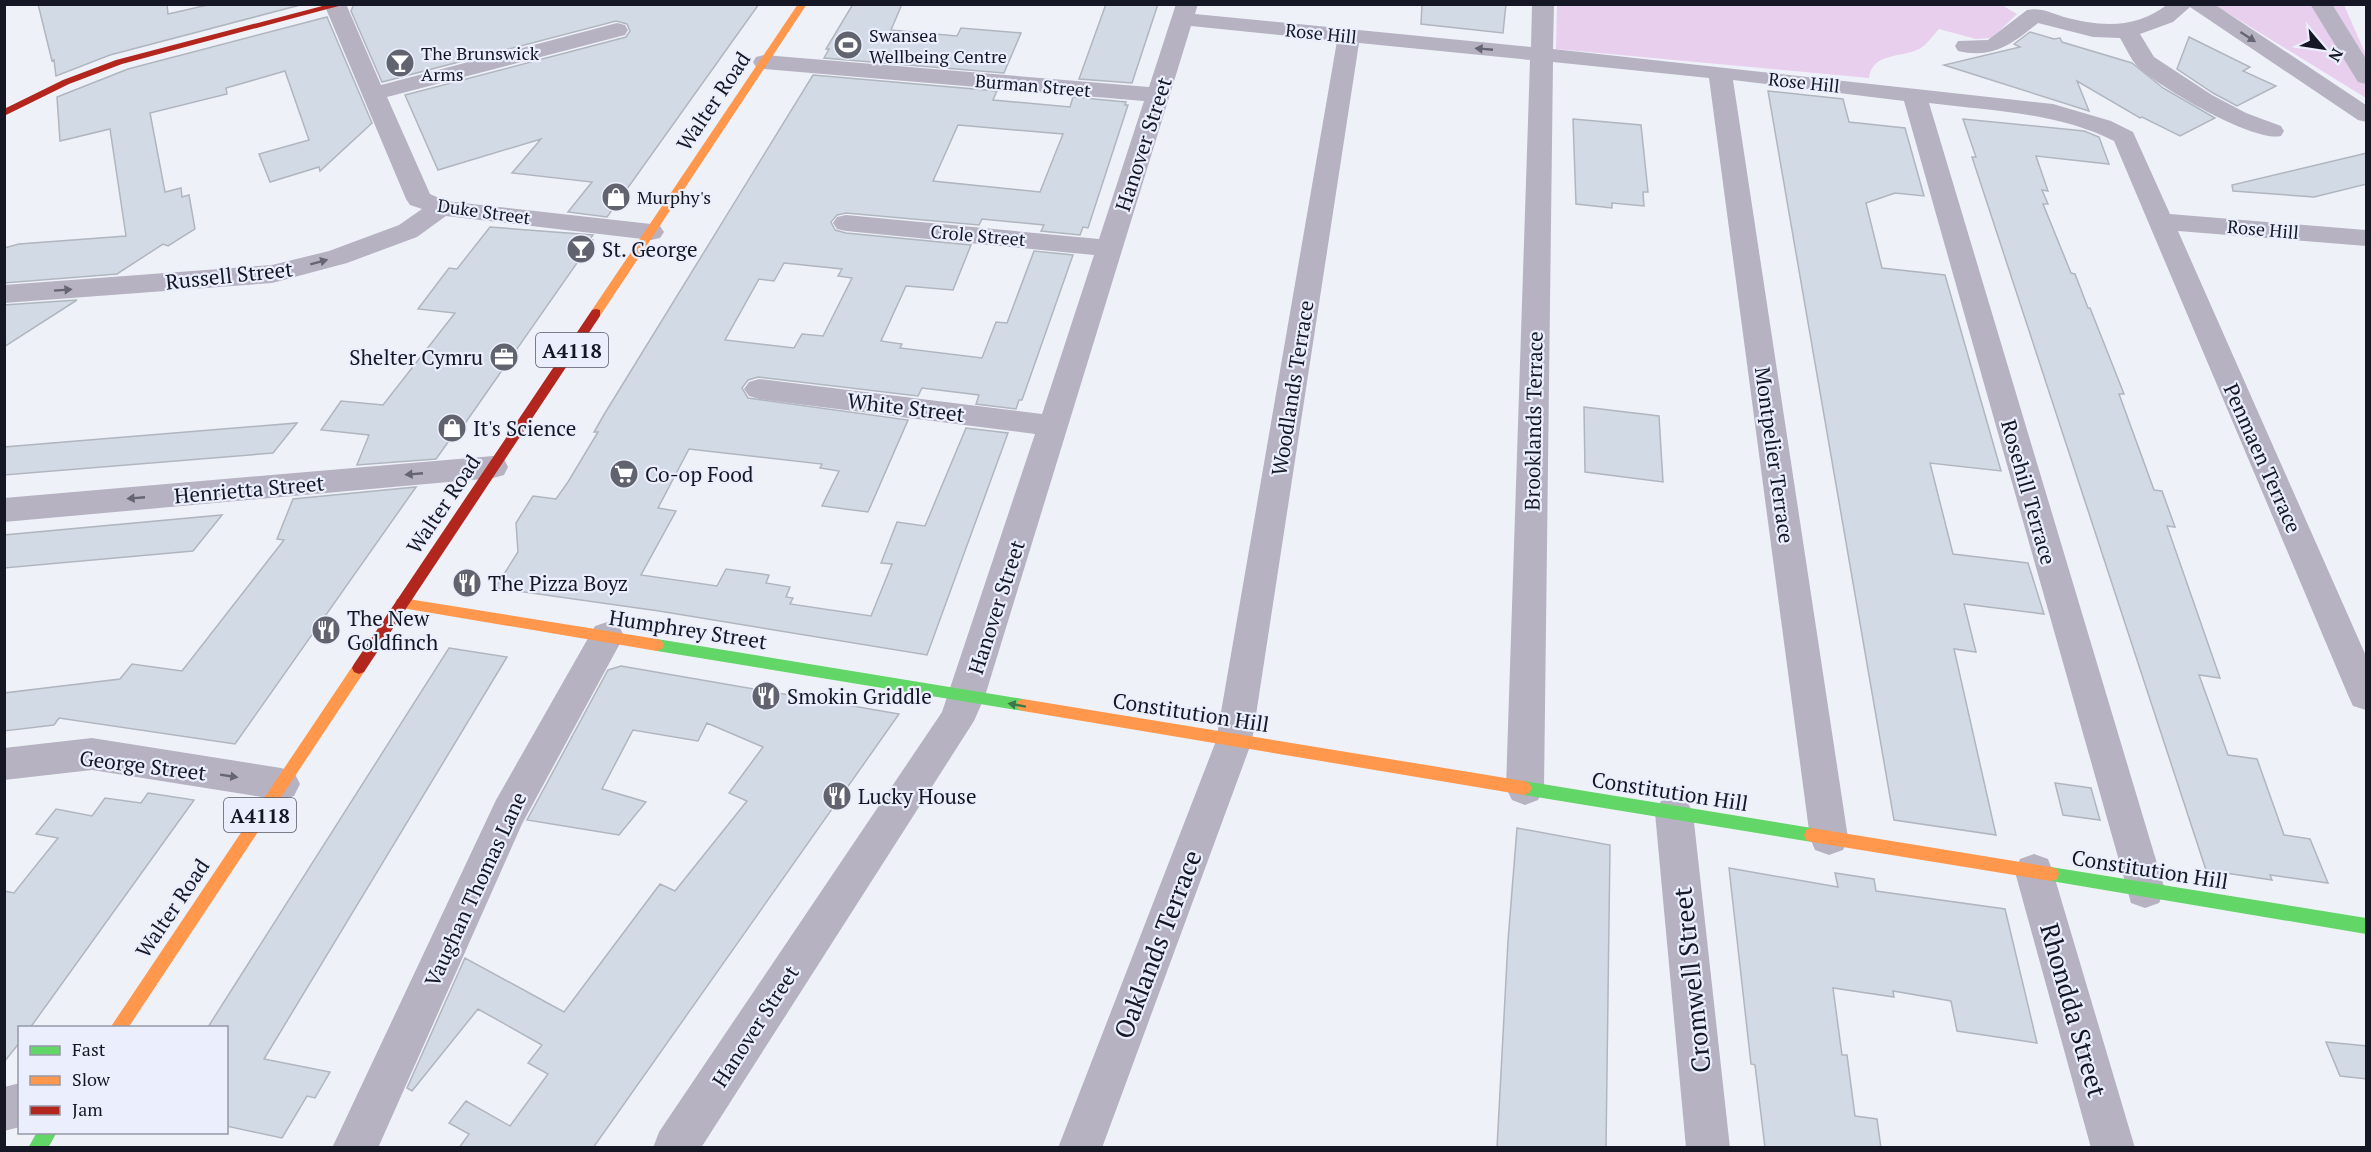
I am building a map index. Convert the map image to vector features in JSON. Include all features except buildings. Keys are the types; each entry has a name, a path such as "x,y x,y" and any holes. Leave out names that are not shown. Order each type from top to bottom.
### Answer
{"street":[{"name":"Walter Road","path":"119,1026 803,4"},
{"name":"Brooklands Terrace","path":"1525,788 1543,4"},
{"path":"2015,4 2035,15 2080,29 2128,33 2167,19 2182,4"},
{"path":"2199,4 2367,115"},
{"path":"2320,4 2367,77"},
{"path":"4,113 66,82 119,62 338,5"},
{"name":"Duke Street","path":"338,5 373,94 419,199 441,208 651,232"},
{"name":"Rose Hill","path":"1185,12 1349,36 1720,72 2053,111 2102,126 2124,136 2159,221 2367,238"},
{"name":"Hanover Street","path":"675,1148 956,722 967,696 1185,12"},
{"path":"1966,46 1982,50 1994,48 2035,15"},
{"path":"373,94 617,30"},
{"path":"2128,33 2145,61 2204,100 2232,125 2272,130"},
{"name":"Woodlands Terrace","path":"1234,741 1349,36"},
{"name":"Burman Street","path":"764,62 1158,96"},
{"name":"Montpelier Terrace","path":"1720,72 1829,838"},
{"name":"Rosehill Terrace","path":"1914,94 2145,890"},
{"name":"Russell Street","path":"4,294 272,274 338,257 408,231 441,208"},
{"name":"Penmaen Terrace","path":"2159,221 2367,695"},
{"name":"Crole Street","path":"846,223 1109,248"},
{"name":"White Street","path":"759,389 1053,426"},
{"name":"Henrietta Street","path":"4,510 493,468"},
{"name":"Humphrey Street","path":"402,603 967,696"},
{"name":"Vaughan Thomas Lane","path":"354,1148 376,1106 438,963 510,811 607,636"},
{"name":"Constitution Hill","path":"967,696 2367,926"},
{"name":"Oaklands Terrace","path":"1080,1148 1234,741"},
{"name":"George Street","path":"4,764 92,754 281,784"},
{"name":"Cromwell Street","path":"1674,813 1708,1148"},
{"name":"Rhondda Street","path":"2034,872 2113,1148"},
{"path":"38,1148 47,1134"}],"shaded area":[{"path":"2000,4 2017,14 1992,38 1976,39 1939,29 1919,49 1889,57 1876,64 1869,78 1556,49 1557,5"},
{"path":"2215,5 2344,5 2366,55 2366,98"}],"traffic: fast":[{"path":"657,645 1023,705"},
{"path":"1524,788 1812,835"},
{"path":"2051,874 2366,926"},
{"path":"37,1148 47,1134"}],"traffic: slow":[{"path":"596,313 803,4"},
{"path":"402,603 657,645"},
{"path":"119,1026 359,668"},
{"path":"1023,705 1524,788"},
{"path":"1812,835 2051,874"}],"traffic: jam":[{"path":"4,113 66,82 119,62 342,4"},
{"path":"359,668 596,313"}],"place":[{"name":"Swansea Wellbeing Centre","path":"848,45"},
{"name":"The Brunswick Arms","path":"400,63"},
{"name":"Murphy's","path":"616,197"},
{"name":"St. George","path":"581,249"},
{"name":"Shelter Cymru","path":"504,357"},
{"name":"It's Science","path":"452,428"},
{"name":"Co-op Food","path":"624,474"},
{"name":"The Pizza Boyz","path":"467,583"},
{"name":"The New Goldfinch","path":"326,630"},
{"name":"Smokin Griddle","path":"766,696"},
{"name":"Lucky House","path":"837,796"}]}
